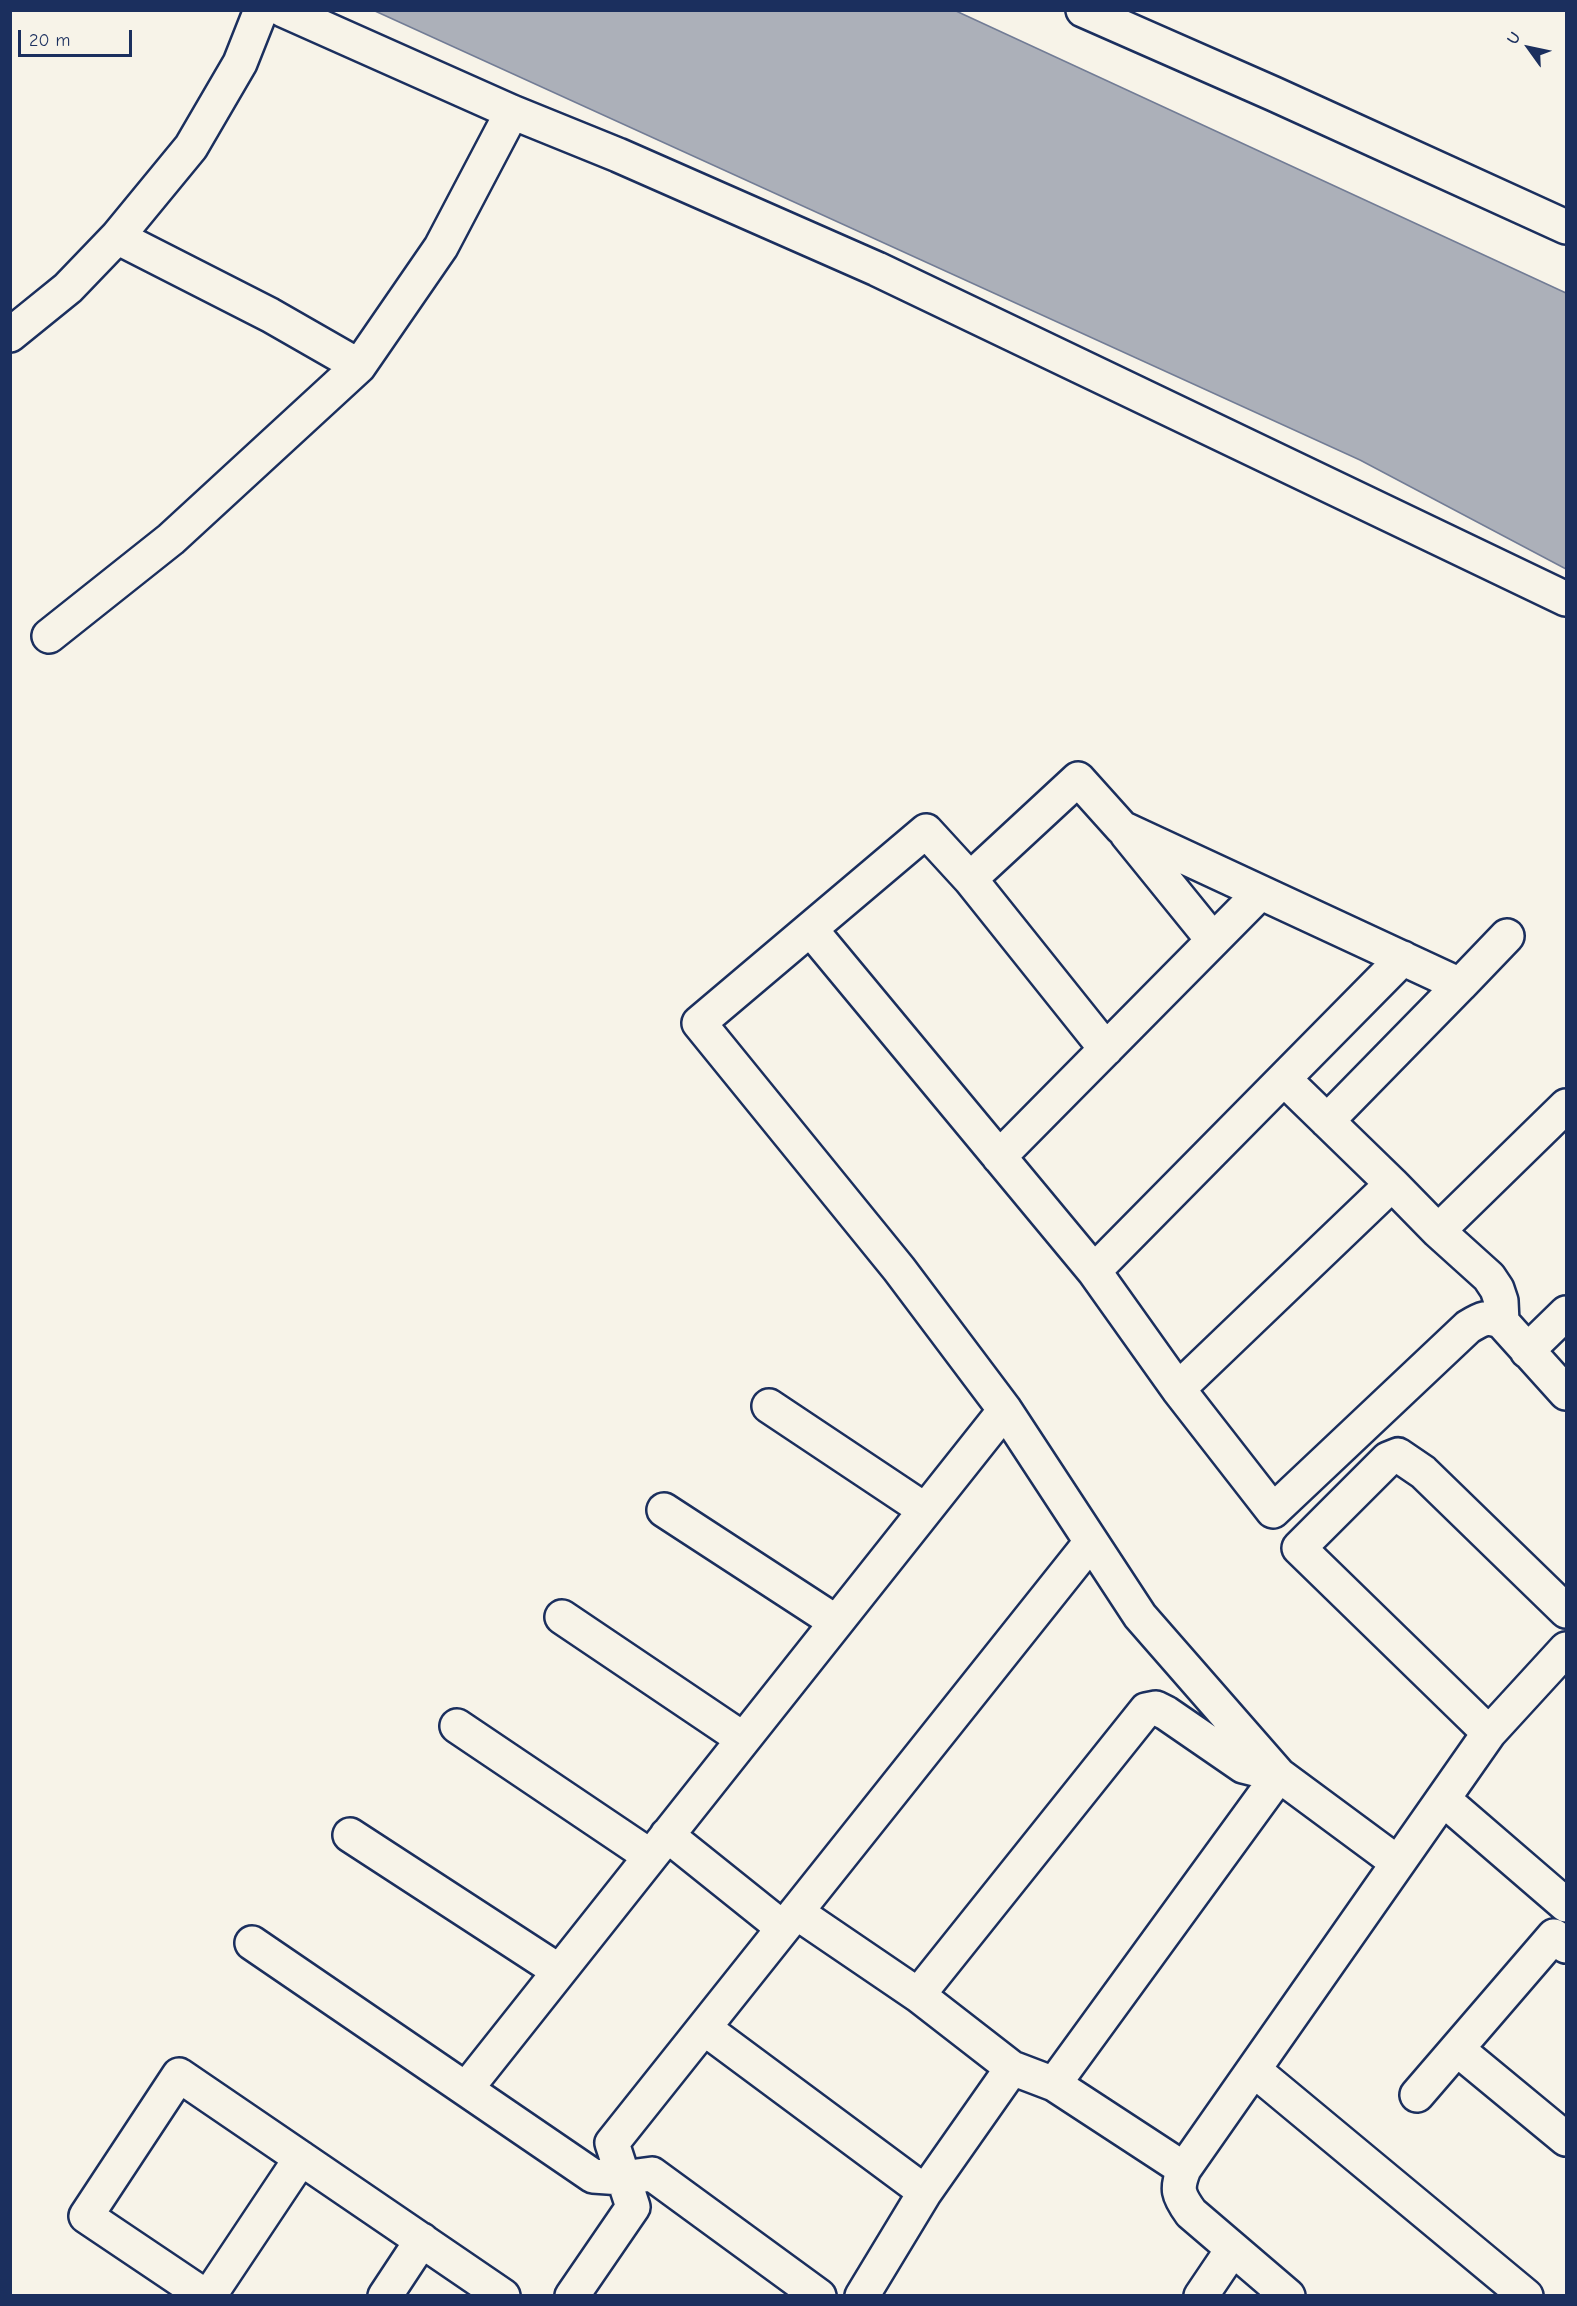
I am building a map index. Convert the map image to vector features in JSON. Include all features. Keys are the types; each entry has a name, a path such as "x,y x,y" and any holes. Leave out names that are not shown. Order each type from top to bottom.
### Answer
{"street":[{"path":"10,335 68,288 117,237 191,147 240,63 261,10"},
{"path":"283,10 512,112 618,155 877,269 1566,599"},
{"path":"1083,10 1566,227"},
{"path":"49,636 171,539 359,366 441,247 512,112"},
{"path":"117,237 270,315 359,366"},
{"path":"970,879 1078,779 1122,828 1213,940"},
{"path":"1122,828 1460,985"},
{"path":"1106,1048 970,879 926,831 699,1023 898,1269 1005,1410 1140,1616 1279,1775 1398,1863"},
{"path":"999,1156 1260,893"},
{"path":"811,930 1094,1271 1178,1389 1299,1548 1489,1733"},
{"path":"1327,1121 1507,936"},
{"path":"1094,1271 1403,958"},
{"path":"1284,1079 1437,1231 1493,1283 1501,1301 1502,1322"},
{"path":"1437,1231 1566,1106"},
{"path":"1178,1389 1392,1184"},
{"path":"1527,1352 1566,1313"},
{"path":"1273,1511 1468,1327 1486,1317 1502,1322 1566,1393"},
{"path":"769,1406 925,1510"},
{"path":"466,2089 1005,1410"},
{"path":"1299,1548 1388,1459 1398,1455 1423,1472 1566,1611"},
{"path":"664,1510 836,1622"},
{"path":"581,2292 633,2207 612,2143 1091,1542"},
{"path":"562,1617 743,1739"},
{"path":"1288,2295 1191,2213 1180,2199 1179,2184 1185,2169 1489,1733 1566,1649"},
{"path":"918,1995 1146,1710 1156,1708 1166,1713 1242,1766 1279,1775"},
{"path":"457,1726 918,1995 1012,2068 1054,2084 1185,2169"},
{"path":"1054,2084 1279,1775"},
{"path":"1443,1799 1560,1889"},
{"path":"350,1834 559,1971"},
{"path":"1417,2095 1562,1935"},
{"path":"252,1943 593,2176 622,2178 652,2174 819,2295"},
{"path":"704,2028 925,2192"},
{"path":"1457,2049 1566,2139"},
{"path":"862,2295 925,2192 1012,2068"},
{"path":"1254,2070 1526,2295"},
{"path":"301,2158 207,2295 86,2216 179,2075 503,2295"},
{"path":"385,2295 422,2240"},
{"path":"1211,2292 1232,2250"}],"shaded area":[{"path":"375,11 956,11 1566,293 1566,569 1360,460"}]}
